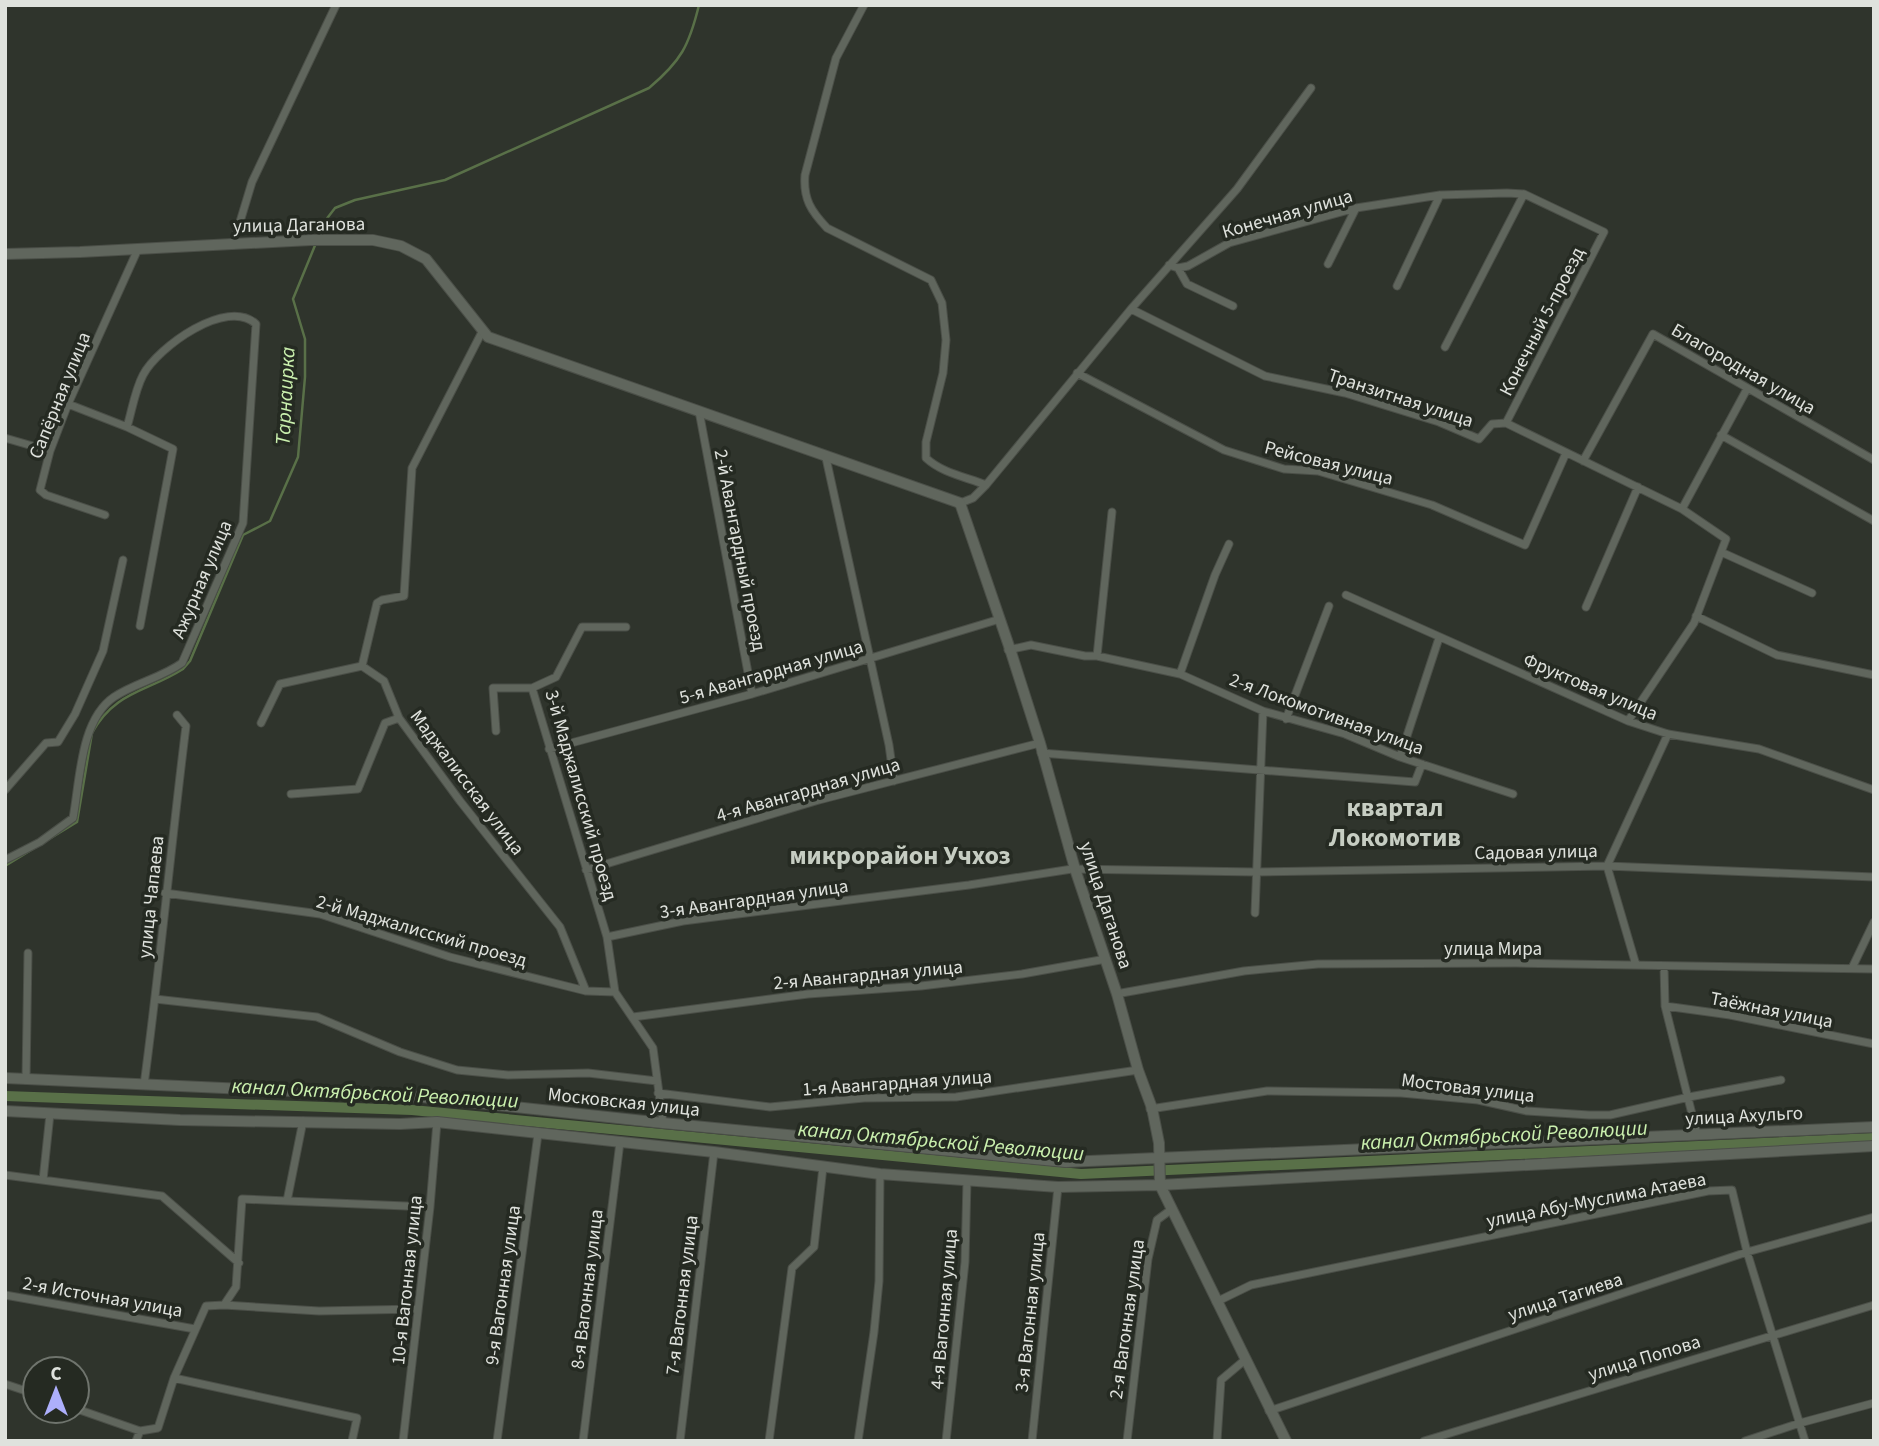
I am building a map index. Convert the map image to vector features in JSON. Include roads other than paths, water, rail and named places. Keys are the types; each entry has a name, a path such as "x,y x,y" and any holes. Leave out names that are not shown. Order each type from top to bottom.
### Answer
{"main road":[{"name":"улица Даганова","path":"5,255 317,241 373,240 401,246 426,259 488,337 958,504 1009,649 1074,869 1116,994 1150,1108 1159,1143 1156,1157 1157,1185 1285,1441"},
{"name":"Московская улица","path":"5,1078 422,1097 1066,1162 1156,1157"},
{"path":"5,1111 180,1120 400,1124 436,1122 714,1152 880,1174 1058,1187 1157,1185 1874,1146"},
{"name":"улица Ахульго","path":"1156,1157 1874,1127"}],"street":[{"path":"233,244 252,182 336,5"},
{"path":"864,5 835,58 805,175 806,201 827,228 931,280 942,303 946,340 943,373 926,442 926,458 937,468 986,485"},
{"path":"958,504 973,498 986,485 1131,309 1237,189 1311,88"},
{"name":"Конечная улица","path":"1178,268 1188,266 1229,243 1356,208 1440,195 1507,192 1524,194 1604,232"},
{"path":"1445,347 1524,194"},
{"path":"1397,286 1440,195"},
{"path":"1328,264 1356,208"},
{"name":"Конечный 5-проезд","path":"1506,423 1604,232"},
{"name":"Сапёрная улица","path":"104,515 46,495 40,490 50,451 68,404 138,250"},
{"path":"1169,265 1178,268 1187,284 1233,306"},
{"name":"Транзитная улица","path":"1131,309 1265,376 1345,393 1439,422 1479,439 1492,424 1506,423"},
{"name":"Ажурная улица","path":"5,860 40,842 73,818 88,732 99,712 114,698 183,663 243,523 256,324 249,317 215,320 193,329 158,355 143,376 127,427"},
{"path":"261,723 281,684 362,666 377,603 404,596 412,468 482,331"},
{"name":"Благородная улица","path":"1583,461 1653,334 1874,460"},
{"name":"Рейсовая улица","path":"1077,373 1224,450 1284,469 1318,471 1432,505 1525,545 1566,453"},
{"path":"1682,509 1747,389"},
{"path":"68,404 127,427 173,449 140,626"},
{"name":"2-й Авангардный проезд","path":"700,413 752,694"},
{"path":"1506,423 1682,509 1726,540 1694,623 1628,721"},
{"path":"1721,435 1874,520"},
{"path":"5,438 50,451"},
{"path":"826,457 890,745 894,780"},
{"path":"1586,607 1638,487"},
{"path":"1097,656 1112,512"},
{"path":"1180,674 1215,575 1229,544"},
{"path":"1721,552 1812,593"},
{"path":"5,790 46,743 58,742 75,714 103,652 123,560"},
{"name":"Фруктовая улица","path":"1346,595 1628,721 1668,734 1759,749 1874,790"},
{"path":"1286,719 1329,606"},
{"path":"1696,616 1777,655 1874,675"},
{"name":"5-я Авангардная улица","path":"549,748 752,694 999,620"},
{"name":"3-й Маджалисский проезд","path":"615,992 607,937 532,688 556,677 582,627 626,627"},
{"path":"1400,757 1439,638"},
{"name":"2-я Локомотивная улица","path":"1009,649 1031,645 1180,674 1263,711 1345,734 1400,757 1513,794"},
{"name":"Маджалисская улица","path":"362,666 384,681 399,718 460,801 560,927 586,991"},
{"path":"496,731 493,688 532,688"},
{"path":"1255,913 1263,711"},
{"name":"улица Чапаева","path":"144,1085 186,726 177,715"},
{"path":"291,794 358,789 385,723 399,718"},
{"path":"1636,965 1607,866 1668,734"},
{"name":"4-я Авангардная улица","path":"586,870 818,800 894,780 1040,748 1415,782 1422,764"},
{"name":"Садовая улица","path":"1074,869 1256,872 1607,866 1874,877"},
{"name":"3-я Авангардная улица","path":"607,937 683,921 970,885 1074,869"},
{"name":"2-й Маджалисский проезд","path":"165,892 320,914 450,957 586,991 615,992"},
{"path":"1852,968 1874,922"},
{"path":"26,1080 28,953"},
{"name":"2-я Авангардная улица","path":"633,1017 808,994 920,986 1022,974 1105,960"},
{"name":"улица Мира","path":"1116,994 1244,971 1318,964 1874,969"},
{"path":"1664,966 1665,1006 1697,1135"},
{"path":"615,992 653,1048 663,1123"},
{"path":"155,999 317,1017 400,1052 457,1070 508,1075 588,1073 657,1081"},
{"name":"Таёжная улица","path":"1665,1006 1730,1015 1874,1044"},
{"name":"1-я Авангардная улица","path":"659,1093 770,1107 864,1098 956,1097 1137,1070"},
{"name":"Мостовая улица","path":"1150,1108 1267,1091 1374,1092 1478,1100 1527,1111 1610,1115 1781,1080"},
{"path":"43,1180 50,1114"},
{"path":"287,1201 303,1121"},
{"name":"10-я Вагонная улица","path":"403,1441 430,1207 436,1122"},
{"name":"9-я Вагонная улица","path":"497,1441 538,1134"},
{"name":"8-я Вагонная улица","path":"583,1441 621,1142"},
{"name":"7-я Вагонная улица","path":"680,1441 714,1152"},
{"path":"769,1441 792,1268 814,1247 823,1167"},
{"path":"858,1441 879,1281 880,1174"},
{"path":"5,1175 162,1196 239,1263"},
{"name":"4-я Вагонная улица","path":"946,1441 965,1262 967,1180"},
{"name":"3-я Вагонная улица","path":"1032,1441 1058,1187"},
{"name":"улица Абу-Муслима Атаева","path":"1215,1303 1251,1285 1708,1191 1732,1190 1747,1252 1805,1441"},
{"path":"224,1305 236,1287 242,1199 430,1207"},
{"name":"2-я Вагонная улица","path":"1127,1441 1148,1259 1157,1220 1170,1210"},
{"name":"улица Тагиева","path":"1269,1410 1747,1252 1874,1217"},
{"name":"2-я Источная улица","path":"5,1295 195,1329"},
{"name":"улица Попова","path":"1424,1441 1874,1305"},
{"path":"91,1414 140,1431 158,1428 174,1378 206,1306 319,1311 418,1310"},
{"path":"1217,1441 1221,1380 1245,1360"},
{"path":"174,1378 357,1418 352,1441"},
{"path":"1745,1441 1874,1403"},
{"path":"136,1441 140,1431"}],"waterway":[{"name":"Тарнаирка","path":"318,237 335,208 355,200 445,180 649,88 682,52 699,5"},
{"name":"Тарнаирка","path":"5,866 77,822 92,733 101,719 121,700 170,677 190,661 243,535 270,521 298,457 305,377 305,339 293,299 316,243"},
{"name":"канал Октябрьской Революции","path":"5,1096 412,1110 1081,1174 1874,1138"}],"district":[{"name":"квартал Локомотив","path":"1395,822"},
{"name":"микрорайон Учхоз","path":"900,855"}]}
